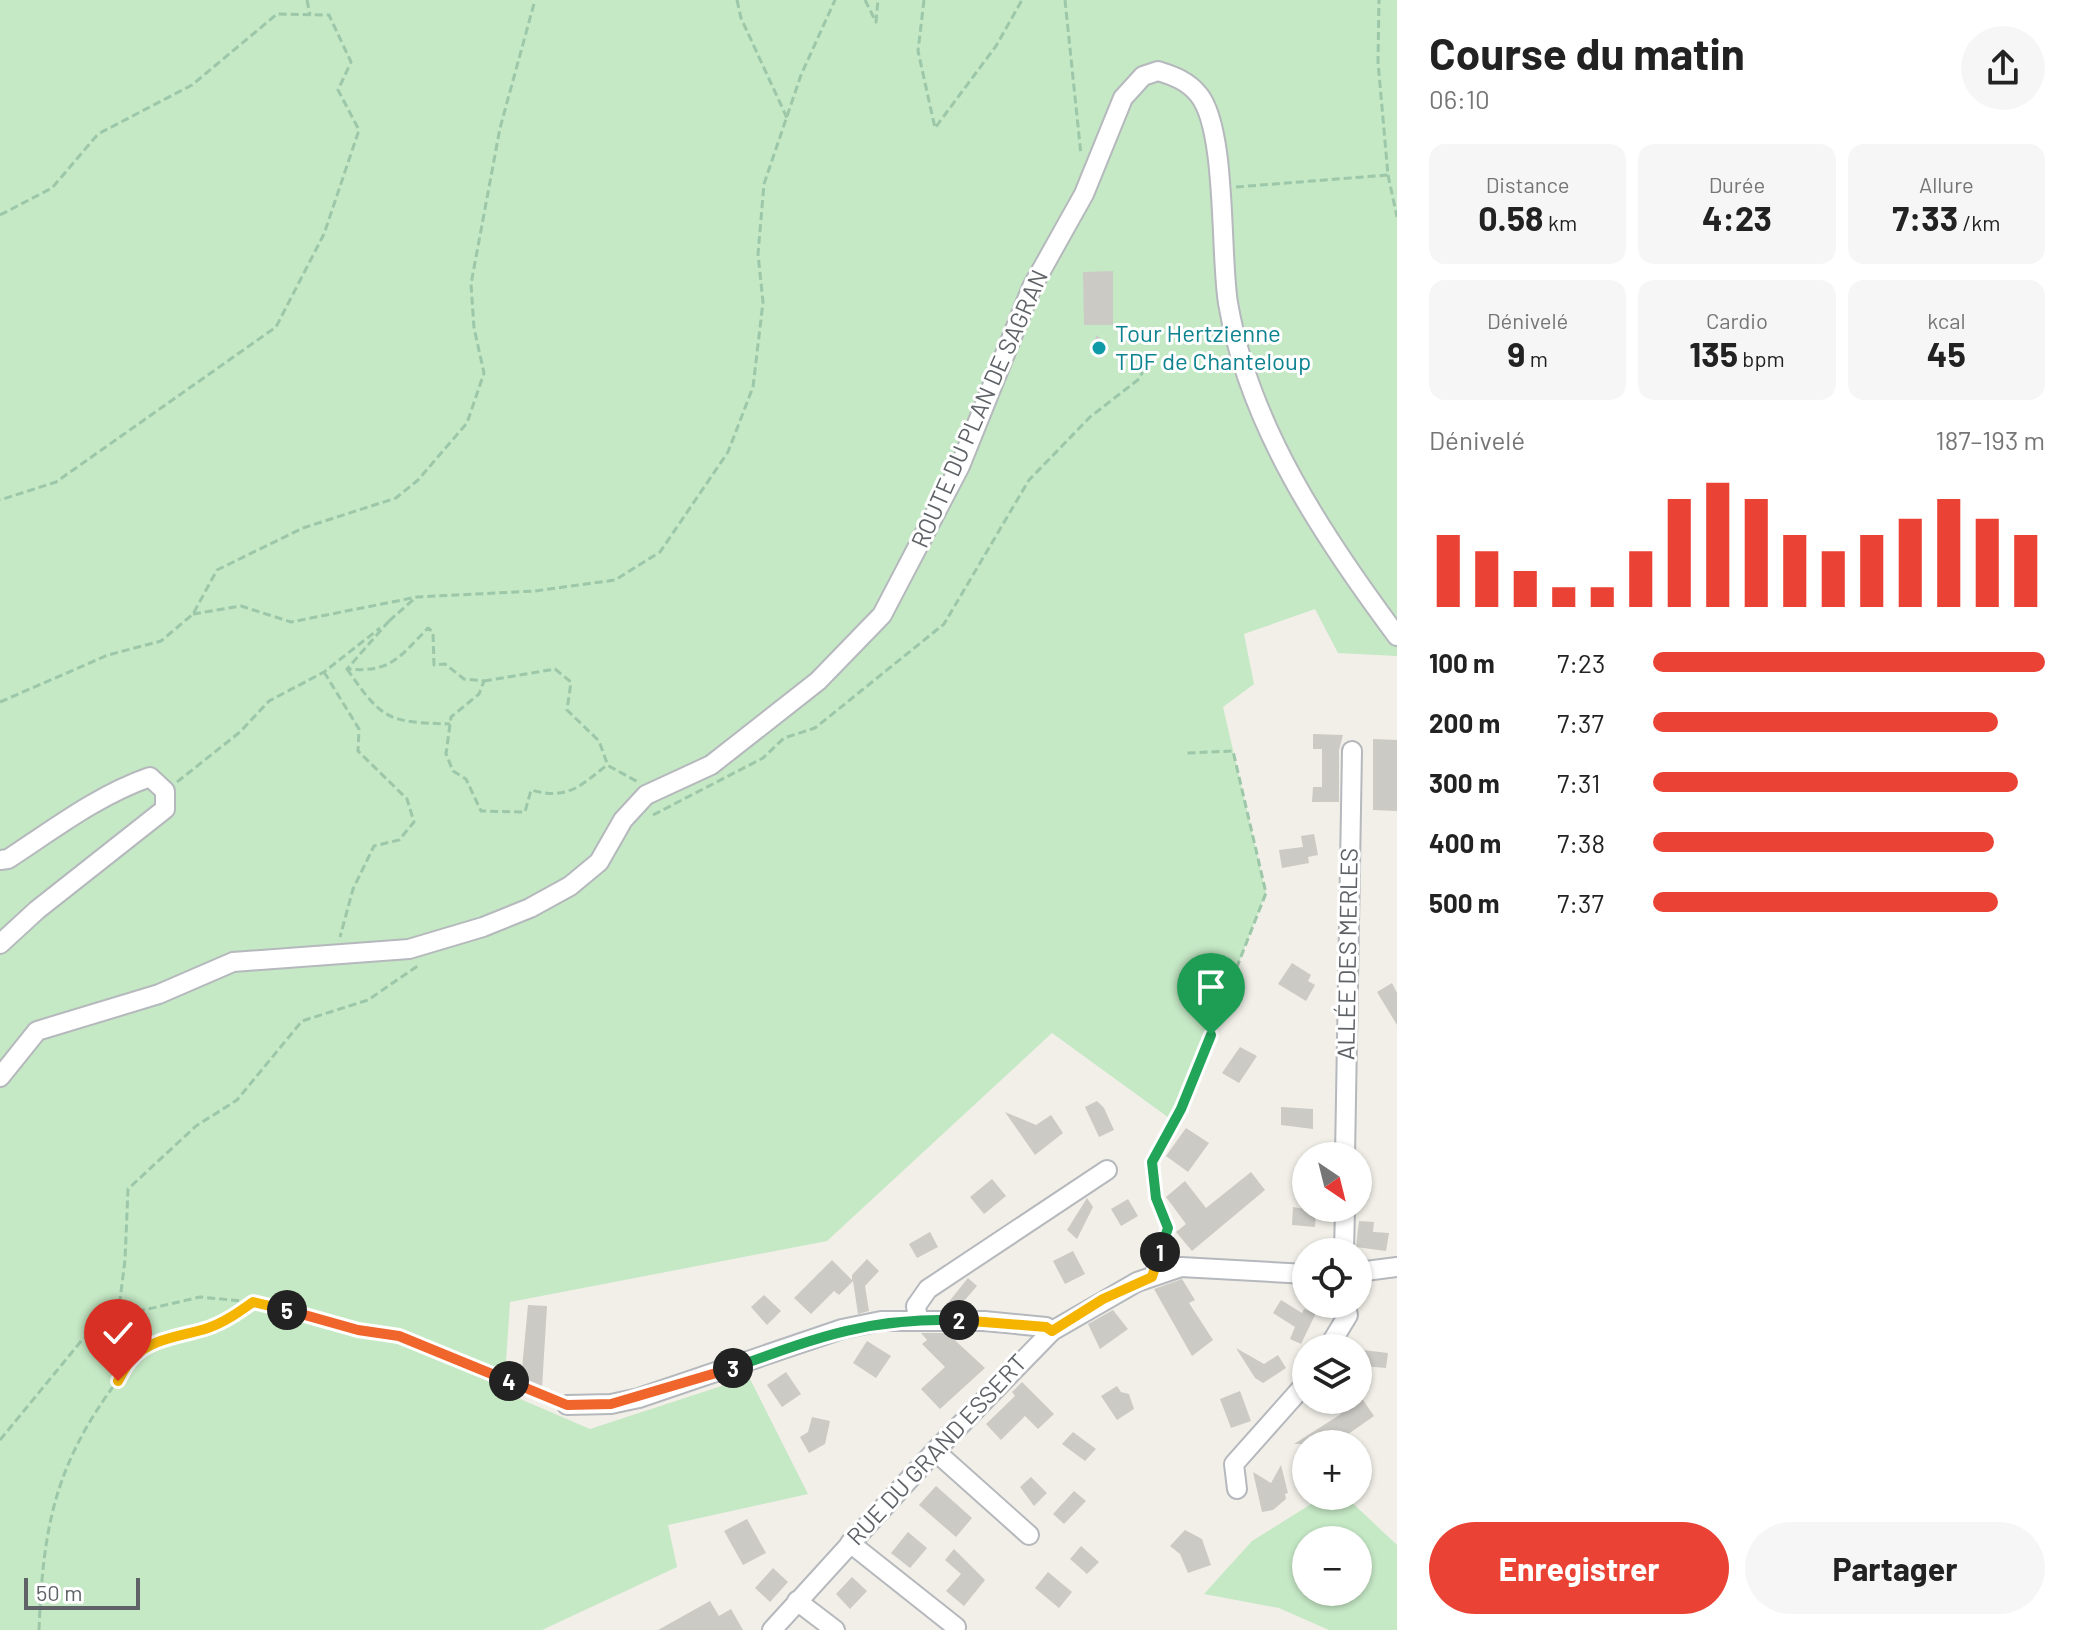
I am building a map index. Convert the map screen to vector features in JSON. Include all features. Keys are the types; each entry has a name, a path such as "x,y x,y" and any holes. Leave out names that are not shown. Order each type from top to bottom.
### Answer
{"street":[{"name":"ROUTE DU PLAN DE SAGRAN","path":"0,1077 37,1031 65,1020 159,994 233,962 417,946 483,927 530,908 570,886 599,862 623,820 646,795 711,765 818,681 882,615 960,466 1032,287 1084,194 1123,98 1143,76 1158,71 1175,76 1200,96 1212,126 1228,304 1242,363 1292,477 1357,582 1397,636"},
{"name":"ALLÉE DES MERLES","path":"1345,1142 1352,751"},
{"path":"0,860 8,859 82,810 129,785 150,777 165,791 165,809 37,910 0,944"},
{"path":"918,1320 916,1306 928,1289 1107,1170"},
{"name":"RUE DU GRAND ESSERT","path":"772,1630 935,1451 1052,1331 1103,1299 1181,1267 1292,1273"},
{"path":"1372,1270 1397,1267"},
{"path":"567,1405 611,1404 639,1398 842,1329 881,1321 984,1321 1052,1331"},
{"path":"1237,1489 1234,1464 1292,1399"},
{"path":"935,1451 1029,1535"},
{"path":"850,1543 956,1627"},
{"path":"797,1601 835,1630"}],"path":[{"path":"307,0 310,15"},
{"path":"0,702 108,655 161,641 193,614 217,570 303,528 396,498 418,480 467,423 484,373 474,328 471,284 500,128 526,43 535,0"},
{"path":"737,0 741,18 787,118"},
{"path":"193,614 241,606 291,622 417,597 535,591 615,580 660,552 728,452 753,387 763,302 758,254 764,184 801,75 835,0"},
{"path":"865,0 876,22 878,0"},
{"path":"924,0 918,51 935,128 996,46 1022,0"},
{"path":"1065,0 1081,155"},
{"path":"1379,0 1378,62 1388,175 1397,217"},
{"path":"0,215 52,188 98,134 192,85 277,14 329,15 351,62 338,90 359,130 324,234 276,327 56,482 0,500"},
{"path":"1218,188 1388,175"},
{"path":"165,791 240,732 269,701 324,672 417,597"},
{"path":"347,669 389,621"},
{"path":"347,669 375,672 404,653 428,628 433,632 434,665 445,664 464,679 484,681 555,669 571,682 567,710 599,741 607,765 637,780 646,795"},
{"path":"347,669 375,709 403,722 450,724"},
{"path":"324,672 359,729 358,751 407,799 414,822 399,840 374,846 353,889 341,928 339,952"},
{"path":"484,681 479,694 451,717 446,754 453,771 466,779 481,811 525,812 531,790 550,795 575,791 607,765"},
{"path":"1152,1277 1168,1228 1156,1198 1152,1162 1181,1109 1266,893 1233,751 1187,753"},
{"path":"118,1316 128,1231 128,1189 196,1126 237,1100 302,1021 368,1000 420,967 417,946"},
{"path":"0,1440 65,1356 82,1340 118,1316 200,1297 253,1302 358,1330 399,1336 567,1405"},
{"path":"39,1630 43,1558 57,1485 97,1407 132,1358 147,1347 186,1331 206,1329 253,1302"}],"green space":[{"path":"0,0 1397,0 1397,656 1338,653 1315,609 1244,634 1254,684 1223,707 1266,893 1176,1123 1052,1033 827,1241 510,1302 504,1392 590,1429 749,1377 808,1494 668,1525 677,1567 542,1630 0,1630"},
{"path":"1302,1510 1360,1510 1397,1545 1397,1630 1329,1630 1279,1608 1204,1594 1252,1541"}],"building":[{"path":"1113,271 1113,325 1084,325 1083,272"},
{"name":"Tour Hertzienne TDF de Chanteloup","path":"1097,335 1107,347 1100,356 1090,349"},
{"path":"1313,734 1343,735 1339,750 1339,802 1312,802 1313,787 1322,787 1322,749 1313,749"},
{"path":"1373,739 1397,740 1397,811 1373,810"},
{"path":"1314,834 1318,855 1308,857 1309,863 1282,868 1279,850 1303,847 1301,836"},
{"path":"1292,963 1311,975 1308,981 1315,985 1306,1001 1278,984"},
{"path":"1392,983 1397,993 1397,1025 1377,992"},
{"path":"1240,1047 1257,1056 1239,1083 1222,1073"},
{"path":"1097,1101 1104,1108 1114,1130 1099,1137 1085,1107"},
{"path":"1281,1107 1313,1109 1313,1129 1281,1125"},
{"path":"1005,1112 1036,1125 1051,1115 1063,1133 1035,1155"},
{"path":"1186,1128 1209,1143 1188,1172 1166,1156"},
{"path":"1251,1172 1265,1190 1192,1251 1176,1232 1186,1224 1166,1197 1185,1181 1206,1208"},
{"path":"992,1179 1006,1196 984,1214 970,1197"},
{"path":"1087,1198 1093,1207 1077,1239 1067,1230"},
{"path":"1128,1199 1138,1216 1121,1226 1111,1209"},
{"path":"1292,1222 1315,1222 1315,1227 1292,1225"},
{"path":"1359,1222 1374,1222 1373,1232 1389,1233 1386,1251 1372,1249 1372,1238 1357,1238"},
{"path":"930,1232 938,1247 917,1258 909,1244"},
{"path":"1152,1237 1158,1247 1151,1261 1141,1244"},
{"path":"1073,1251 1085,1274 1065,1284 1053,1261"},
{"path":"867,1259 879,1271 865,1286 869,1311 858,1314 853,1281 839,1295 834,1291 811,1314 794,1298 832,1260 852,1280 852,1275"},
{"path":"968,1278 977,1286 957,1309 943,1309"},
{"path":"1182,1279 1195,1300 1189,1303 1213,1340 1192,1356 1154,1289"},
{"path":"764,1295 781,1311 767,1325 751,1307"},
{"path":"1281,1300 1292,1307 1292,1318 1314,1318 1306,1334 1292,1334 1295,1327 1273,1313"},
{"path":"528,1305 547,1306 542,1388 521,1379"},
{"path":"1113,1310 1128,1329 1100,1349 1088,1324"},
{"path":"921,1333 947,1333 985,1368 940,1409 921,1389 945,1367 922,1344 927,1340"},
{"path":"867,1341 891,1356 876,1378 853,1363"},
{"path":"1236,1348 1264,1364 1278,1355 1286,1368 1263,1383 1255,1378"},
{"path":"1372,1351 1388,1353 1386,1368 1372,1367"},
{"path":"786,1372 801,1394 782,1407 767,1385"},
{"path":"1022,1382 1054,1414 1038,1429 1025,1416 1001,1440 986,1424 1015,1396 1012,1392"},
{"path":"1117,1386 1121,1392 1129,1394 1134,1409 1117,1420 1101,1396"},
{"path":"1240,1391 1251,1421 1231,1428 1220,1399"},
{"path":"1372,1413 1374,1416 1354,1430 1316,1430 1341,1414"},
{"path":"812,1417 830,1421 825,1444 809,1453 800,1437 808,1432"},
{"path":"1073,1432 1096,1449 1085,1461 1062,1444"},
{"path":"1281,1465 1288,1493 1285,1494 1286,1499 1273,1510 1262,1512 1253,1472 1271,1483"},
{"path":"1031,1477 1047,1493 1034,1506 1020,1487"},
{"path":"936,1486 972,1518 956,1537 919,1505"},
{"path":"1074,1491 1086,1501 1064,1524 1053,1514"},
{"path":"747,1519 766,1553 743,1565 724,1531"},
{"path":"1185,1530 1202,1539 1211,1565 1188,1573 1180,1554 1170,1546"},
{"path":"908,1532 927,1548 910,1568 891,1553"},
{"path":"1081,1546 1099,1562 1087,1574 1070,1559"},
{"path":"954,1549 985,1580 964,1606 946,1591 961,1574 945,1560"},
{"path":"773,1568 788,1582 770,1602 755,1588"},
{"path":"1048,1572 1072,1592 1059,1608 1035,1588"},
{"path":"852,1577 867,1591 850,1609 836,1594"},
{"path":"710,1601 719,1616 731,1609 743,1630 658,1630"}],"place":[{"name":"Tour Hertzienne TDF de Chanteloup","path":"1099,348"}],"route":[{"path":"118,1381 132,1358 147,1347 186,1331 206,1329 253,1302 358,1330 399,1336 567,1405 611,1404 639,1398 842,1329 881,1321 984,1321 1046,1327 1052,1331 1103,1299 1152,1277 1168,1228 1156,1198 1152,1162 1181,1109 1211,1035"}]}
